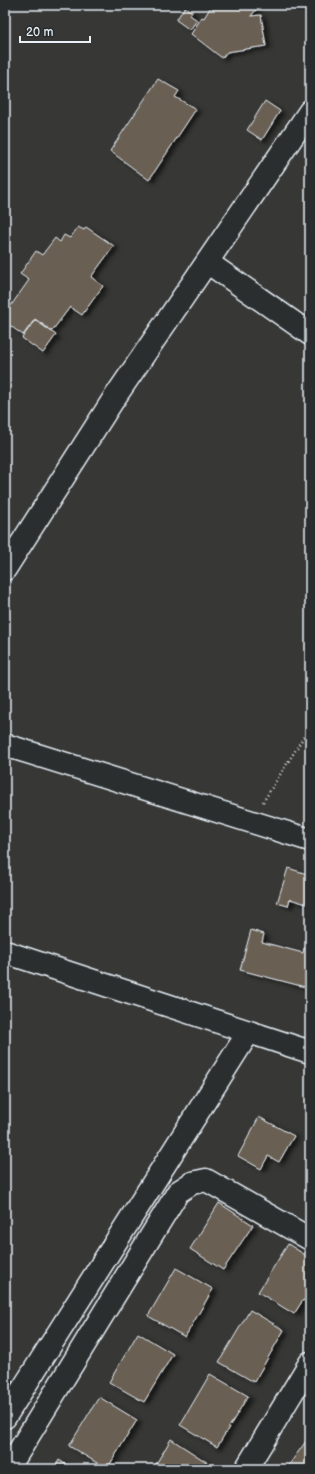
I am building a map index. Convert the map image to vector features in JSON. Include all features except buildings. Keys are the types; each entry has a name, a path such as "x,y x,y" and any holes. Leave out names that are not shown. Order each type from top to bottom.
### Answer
{"street":[{"path":"5,569 113,400 310,111"},
{"path":"207,262 310,334"},
{"path":"5,745 310,840"},
{"path":"5,952 248,1033 310,1052"},
{"path":"5,1417 248,1033"},
{"path":"8,1469 178,1192 192,1183 206,1180 310,1239"},
{"path":"246,1469 310,1363"}],"path":[{"path":"251,821 310,727"}]}
